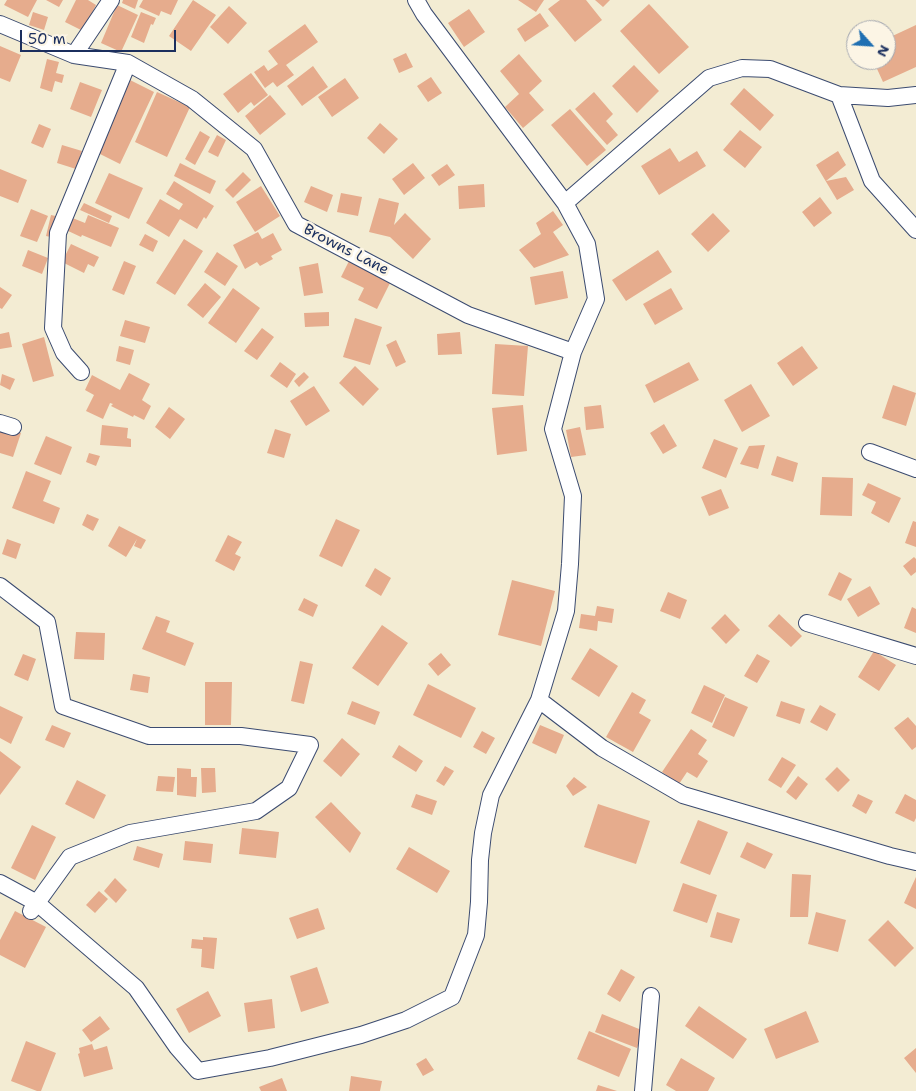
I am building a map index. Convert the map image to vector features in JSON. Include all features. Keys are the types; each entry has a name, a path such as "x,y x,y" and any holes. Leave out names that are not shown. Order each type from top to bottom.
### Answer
{"street":[{"path":"74,55 111,0"},
{"path":"0,883 34,907 136,988 177,1047 198,1071 270,1058 361,1035 406,1020 452,997 476,935 480,860 483,833 491,795 540,700 566,611 573,496 554,428 573,352 596,298 587,244 565,203 424,14 416,0"},
{"name":"Browns Lane","path":"0,24 74,55 128,63 192,98 254,148 296,224 468,315 573,352"},
{"path":"81,372 64,352 53,328 58,233 128,63"},
{"path":"565,203 709,78 742,68 770,69 839,95 888,98 916,95"},
{"path":"839,95 872,181 916,230"},
{"path":"870,452 916,469"},
{"path":"0,586 48,622 63,706 149,736 241,736 310,745 289,788 256,811 130,833 70,857 34,907"},
{"path":"807,623 916,656"},
{"path":"540,700 602,748 682,794 916,862"},
{"path":"643,1091 651,996"}],"building":[{"path":"7,0 37,0 28,17 4,5"},
{"path":"46,0 63,0 59,7"},
{"path":"76,0 88,0 96,5 83,31 65,22"},
{"path":"123,0 138,0 135,9 122,3"},
{"path":"143,0 178,0 171,15 161,11 159,16 139,7"},
{"path":"193,0 216,15 191,51 169,36"},
{"path":"518,0 544,0 536,12"},
{"path":"560,0 586,0 602,20 575,42 548,9"},
{"path":"595,0 610,0 603,7"},
{"path":"649,4 689,47 659,74 620,31"},
{"path":"117,5 138,15 121,52 101,43"},
{"path":"229,6 247,23 228,44 210,27"},
{"path":"469,9 485,32 464,47 448,23"},
{"path":"33,12 48,17 44,30 29,25"},
{"path":"141,12 156,18 153,25 151,24 144,43 131,37"},
{"path":"540,13 549,26 525,42 517,29"},
{"path":"305,24 318,42 286,65 294,75 277,87 273,82 265,88 254,72 264,65 268,71 278,64 268,51"},
{"path":"916,25 916,67 883,82 878,70 896,70 896,34"},
{"path":"0,46 21,55 10,82 0,78"},
{"path":"406,53 413,67 399,73 393,59"},
{"path":"519,54 542,81 529,93 544,110 523,128 505,107 519,94 500,71"},
{"path":"47,59 59,62 56,73 64,75 62,83 55,81 52,92 40,88"},
{"path":"634,65 659,91 637,113 612,86"},
{"path":"313,66 328,87 302,106 287,86"},
{"path":"251,73 268,95 254,106 251,102 238,113 223,94"},
{"path":"431,77 442,93 428,102 417,86"},
{"path":"345,78 359,98 332,117 318,97"},
{"path":"130,80 154,92 120,164 96,152"},
{"path":"80,82 102,90 91,117 70,109"},
{"path":"744,88 774,115 760,131 730,104"},
{"path":"157,92 190,107 167,157 135,142"},
{"path":"594,92 613,114 606,121 618,135 607,145 575,109"},
{"path":"270,95 286,114 260,135 245,116"},
{"path":"570,109 606,150 587,166 551,125"},
{"path":"380,123 398,139 384,154 367,138"},
{"path":"39,124 51,129 43,148 31,143"},
{"path":"740,130 762,147 745,168 723,150"},
{"path":"200,131 210,137 195,165 185,159"},
{"path":"217,135 226,140 218,157 208,152"},
{"path":"62,145 82,151 76,169 57,163"},
{"path":"670,148 679,162 697,151 706,166 659,195 641,166"},
{"path":"838,151 846,165 826,181 846,177 854,190 837,200 816,165"},
{"path":"180,163 216,181 210,194 174,176"},
{"path":"413,163 425,178 404,195 392,179"},
{"path":"447,164 455,175 439,186 431,175"},
{"path":"0,169 27,180 18,203 0,196"},
{"path":"243,172 251,180 233,198 225,190"},
{"path":"109,173 143,188 129,219 95,203"},
{"path":"174,181 214,206 206,219 204,217 197,229 180,219 169,237 146,223 160,199 179,210 183,204 166,194"},
{"path":"484,184 485,207 459,209 458,186"},
{"path":"261,186 280,216 255,232 236,202"},
{"path":"311,186 333,195 327,212 304,202"},
{"path":"341,193 362,197 358,216 337,212"},
{"path":"820,197 832,213 814,227 802,212"},
{"path":"379,198 399,203 394,225 405,213 431,239 413,259 390,237 369,232"},
{"path":"84,203 112,216 109,223 80,210"},
{"path":"31,209 48,216 37,242 20,236"},
{"path":"553,211 563,225 553,232 569,255 534,268 519,250 541,234 536,223"},
{"path":"713,213 730,231 708,252 691,234"},
{"path":"51,215 60,217 55,238 46,236"},
{"path":"88,215 119,228 111,247 64,229 70,217 85,223"},
{"path":"258,232 262,239 273,233 282,250 271,256 273,259 260,266 257,262 245,269 233,245"},
{"path":"145,234 158,241 153,252 139,245"},
{"path":"184,239 203,251 175,295 156,283"},
{"path":"71,244 99,257 94,267 88,264 84,273 62,262"},
{"path":"28,250 48,258 42,274 22,266"},
{"path":"658,250 672,272 626,301 612,280"},
{"path":"217,252 238,266 225,286 204,272"},
{"path":"352,255 378,268 374,275 390,283 377,309 358,300 364,288 341,277"},
{"path":"124,261 136,266 124,295 112,290"},
{"path":"318,263 323,293 304,296 299,267"},
{"path":"563,271 568,298 535,305 530,277"},
{"path":"205,283 221,297 203,318 187,305"},
{"path":"0,287 12,295 2,309 0,308"},
{"path":"233,288 260,308 236,343 208,323"},
{"path":"671,288 683,309 655,325 643,304"},
{"path":"329,312 329,326 305,327 304,313"},
{"path":"355,318 382,327 370,365 343,357"},
{"path":"125,320 150,327 145,343 120,336"},
{"path":"262,328 274,337 257,360 244,351"},
{"path":"9,332 12,347 0,349 0,334"},
{"path":"460,332 462,354 438,355 437,334"},
{"path":"44,337 54,376 33,382 22,344"},
{"path":"396,340 406,362 396,367 386,345"},
{"path":"495,344 528,346 524,396 492,394"},
{"path":"119,346 134,350 130,365 116,361"},
{"path":"802,346 818,368 793,386 777,363"},
{"path":"280,362 296,374 287,388 270,376"},
{"path":"689,362 699,380 654,403 645,385"},
{"path":"355,366 379,389 363,406 339,383"},
{"path":"304,372 309,377 299,387 294,381"},
{"path":"129,373 150,384 142,400 151,406 144,420 134,415 133,417 111,406 113,404 110,403 103,419 86,411 94,395 85,390 92,375 120,390"},
{"path":"2,374 15,379 10,390 0,385"},
{"path":"751,384 770,416 742,432 724,400"},
{"path":"893,385 916,393 906,426 882,418"},
{"path":"314,386 330,411 306,426 290,401"},
{"path":"523,405 527,451 497,455 492,408"},
{"path":"601,405 604,428 586,430 584,407"},
{"path":"169,407 185,419 170,439 155,427"},
{"path":"664,424 677,446 663,454 650,433"},
{"path":"102,425 128,428 127,438 131,439 131,447 100,445"},
{"path":"0,426 21,433 13,457 0,453"},
{"path":"580,427 586,455 571,457 566,430"},
{"path":"275,429 291,434 284,458 267,453"},
{"path":"46,436 72,447 61,475 34,464"},
{"path":"714,439 738,448 726,478 702,468"},
{"path":"765,445 758,469 740,464 749,446"},
{"path":"89,453 100,456 96,466 86,462"},
{"path":"777,456 798,463 793,482 771,475"},
{"path":"26,471 51,481 43,501 60,508 54,524 12,508"},
{"path":"822,477 853,478 852,516 820,515"},
{"path":"868,483 901,498 889,523 871,513 876,502 862,495"},
{"path":"721,489 729,508 709,516 701,497"},
{"path":"87,514 99,519 93,531 82,525"},
{"path":"336,519 360,530 342,567 319,556"},
{"path":"913,521 916,522 916,547 905,543"},
{"path":"119,526 146,540 141,549 134,546 137,539 126,557 108,546"},
{"path":"228,535 242,542 235,554 241,557 234,571 215,561"},
{"path":"7,539 21,544 16,559 2,554"},
{"path":"914,557 916,559 916,572 911,576 903,566"},
{"path":"375,568 391,578 381,596 365,586"},
{"path":"839,572 852,579 841,601 828,595"},
{"path":"512,580 555,591 541,646 498,635"},
{"path":"870,586 880,604 858,617 847,599"},
{"path":"668,592 687,600 680,619 660,611"},
{"path":"304,598 318,605 313,617 298,610"},
{"path":"597,606 614,609 612,623 598,621 597,631 579,628 581,614 595,616"},
{"path":"912,607 916,609 916,633 904,628"},
{"path":"725,614 740,630 726,644 711,628"},
{"path":"779,614 802,636 791,647 768,626"},
{"path":"156,616 170,621 166,632 194,643 185,666 142,649"},
{"path":"382,625 408,643 378,686 352,668"},
{"path":"76,632 105,633 104,660 74,659"},
{"path":"590,648 618,666 599,697 571,679"},
{"path":"874,651 896,665 879,691 858,677"},
{"path":"441,653 451,665 438,676 428,664"},
{"path":"23,654 36,659 28,681 14,675"},
{"path":"757,654 770,661 757,683 744,676"},
{"path":"300,661 313,664 304,704 291,701"},
{"path":"133,674 150,677 148,693 130,690"},
{"path":"205,682 232,682 231,725 205,725"},
{"path":"428,684 476,708 461,738 413,715"},
{"path":"704,685 725,695 712,723 691,713"},
{"path":"632,692 646,700 639,713 651,720 633,752 606,737"},
{"path":"725,697 748,707 734,737 712,727"},
{"path":"352,701 380,712 375,725 347,714"},
{"path":"781,701 805,709 800,724 776,716"},
{"path":"820,705 836,714 827,731 810,722"},
{"path":"0,706 23,717 11,744 0,738"},
{"path":"908,717 916,726 916,747 912,750 894,728"},
{"path":"52,725 71,733 64,748 45,740"},
{"path":"540,725 564,735 556,754 532,743"},
{"path":"691,729 707,740 698,754 708,761 697,778 687,772 679,784 662,772"},
{"path":"482,731 495,738 486,754 473,747"},
{"path":"342,738 360,754 341,777 323,761"},
{"path":"399,745 423,761 416,772 392,757"},
{"path":"0,751 21,767 0,795"},
{"path":"782,757 796,765 781,788 768,780"},
{"path":"445,766 454,771 444,786 436,781"},
{"path":"837,767 850,780 838,792 825,779"},
{"path":"177,768 191,769 191,777 197,777 196,797 177,795"},
{"path":"201,768 215,768 216,792 202,793"},
{"path":"158,776 175,777 173,792 156,791"},
{"path":"798,776 808,784 796,800 786,792"},
{"path":"574,777 587,787 573,796 566,786"},
{"path":"77,780 106,795 94,819 65,804"},
{"path":"416,794 437,801 432,815 411,807"},
{"path":"858,794 873,801 866,814 852,806"},
{"path":"905,794 916,800 916,818 914,822 895,813"},
{"path":"331,802 361,833 350,853 315,817"},
{"path":"598,804 650,821 636,864 584,847"},
{"path":"698,820 728,832 710,875 680,863"},
{"path":"32,825 56,837 35,880 11,868"},
{"path":"242,828 279,832 276,858 239,854"},
{"path":"185,841 213,844 211,863 183,860"},
{"path":"747,842 773,854 765,869 740,857"},
{"path":"137,846 163,854 159,868 133,860"},
{"path":"409,847 450,871 437,893 396,869"},
{"path":"792,874 811,875 808,917 790,917"},
{"path":"916,877 916,909 904,903"},
{"path":"115,878 127,890 116,903 104,891"},
{"path":"683,883 717,895 707,923 673,911"},
{"path":"99,891 108,899 95,913 86,905"},
{"path":"318,908 325,929 297,939 289,918"},
{"path":"15,911 46,927 25,968 0,955 0,940"},
{"path":"717,912 740,919 732,943 710,937"},
{"path":"816,912 846,920 838,952 808,944"},
{"path":"888,920 914,948 895,967 868,940"},
{"path":"203,937 217,938 214,969 201,967 202,949 191,948 192,939 203,940"},
{"path":"317,967 329,1003 301,1012 290,976"},
{"path":"621,969 635,977 620,1002 607,994"},
{"path":"208,991 221,1016 189,1033 176,1009"},
{"path":"272,999 275,1028 248,1032 244,1003"},
{"path":"699,1006 747,1039 733,1059 685,1026"},
{"path":"806,1011 819,1042 776,1059 764,1029"},
{"path":"602,1014 644,1031 637,1048 595,1032"},
{"path":"100,1016 110,1029 91,1042 82,1030"},
{"path":"589,1031 631,1049 619,1077 577,1059"},
{"path":"26,1041 56,1053 41,1091 11,1081"},
{"path":"92,1044 94,1050 107,1046 113,1069 84,1077 78,1054 80,1053 79,1048"},
{"path":"916,1048 916,1073 904,1058"},
{"path":"426,1058 434,1070 423,1076 416,1064"},
{"path":"681,1058 715,1078 708,1091 676,1091 666,1085"},
{"path":"351,1076 382,1081 380,1091 349,1091"},
{"path":"282,1078 287,1091 261,1091 259,1087"},
{"path":"598,1085 617,1091 596,1091"}]}
